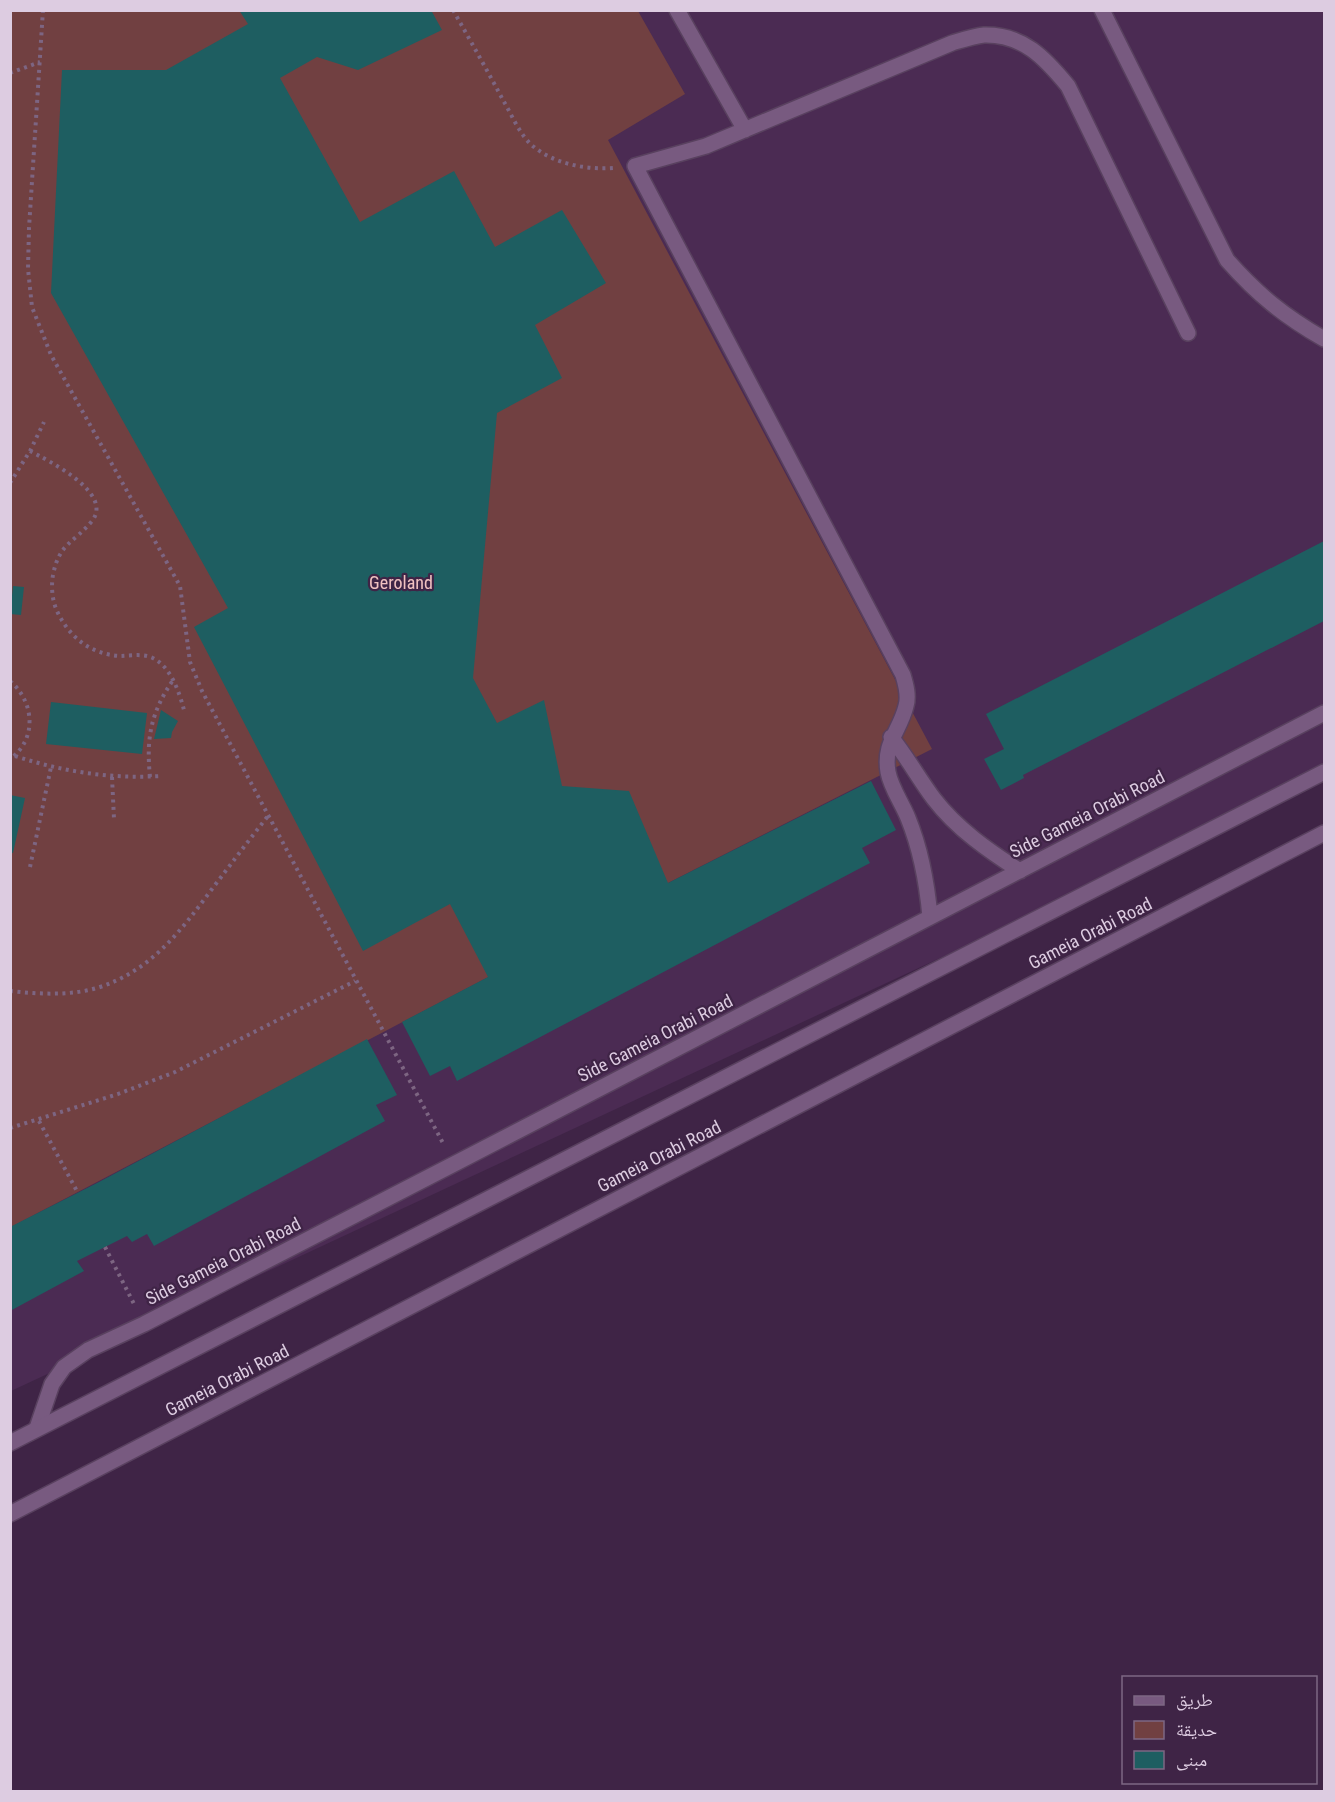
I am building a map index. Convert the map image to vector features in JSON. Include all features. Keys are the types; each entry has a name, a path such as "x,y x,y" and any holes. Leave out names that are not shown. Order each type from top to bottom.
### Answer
{"street":[{"path":"677,10 745,130"},
{"path":"1102,10 1227,260 1254,291 1295,322 1324,339"},
{"path":"930,917 927,884 919,851 888,773 887,755 891,737 907,705 908,691 900,666 635,166 706,146 952,43 983,35 1016,40 1044,58 1068,86 1188,333"},
{"name":"Side Gameia Orabi Road","path":"37,1428 52,1384 64,1367 88,1350 144,1324 1324,713"},
{"path":"891,737 934,799 988,851 1020,871"},
{"name":"Gameia Orabi Road","path":"10,1443 1324,772"},
{"name":"Gameia Orabi Road","path":"10,1514 1324,833"}],"path":[{"path":"44,10 28,269 32,307 51,355 180,586 187,646 194,675 454,1164"},
{"path":"453,10 517,125 532,146 552,158 578,166 602,169 635,166"},
{"path":"10,73 40,62"},
{"path":"10,483 30,451 44,422"},
{"path":"30,451 73,476 94,499 96,506 96,516 62,550 55,563 52,585 55,608 65,628 81,644 98,652 118,656 148,656 157,661 173,680 184,710"},
{"path":"150,777 148,756 153,716 173,680"},
{"path":"10,681 19,688 27,701 30,715 29,730 24,745 13,758 112,777 162,776"},
{"path":"30,867 51,767"},
{"path":"112,777 114,819"},
{"path":"10,991 67,993 96,988 128,975 153,958 178,934 268,816"},
{"path":"10,1128 39,1121 147,1084 355,981"},
{"path":"39,1121 78,1193"},
{"path":"105,1247 144,1324"}],"shaded area":[{"path":"10,11 1324,11 1324,779 11,1391"}],"green space":[{"name":"Geroland","path":"11,11 638,11 685,94 608,140 932,749 668,883 11,1227"}],"building":[{"path":"239,10 431,10 442,30 358,70 317,57 280,78 360,222 454,171 495,247 562,210 606,283 535,325 562,378 497,413 473,678 497,723 544,700 562,786 629,791 668,883 871,781 896,830 862,848 870,863 457,1081 450,1066 430,1076 402,1022 488,977 450,904 363,951 194,627 228,608 51,293 62,70 166,70 248,24"},
{"path":"1324,541 1324,621 1023,775 1024,778 1001,790 984,759 1004,749 986,714"},
{"path":"13,586 24,587 21,615 10,614"},
{"path":"51,702 147,713 142,754 46,744"},
{"path":"161,710 178,721 171,738 154,739"},
{"path":"10,795 25,798 13,853 10,852"},
{"path":"367,1039 397,1095 376,1105 385,1121 154,1246 147,1234 132,1242 127,1236 77,1261 84,1271 10,1311 10,1227"}]}
